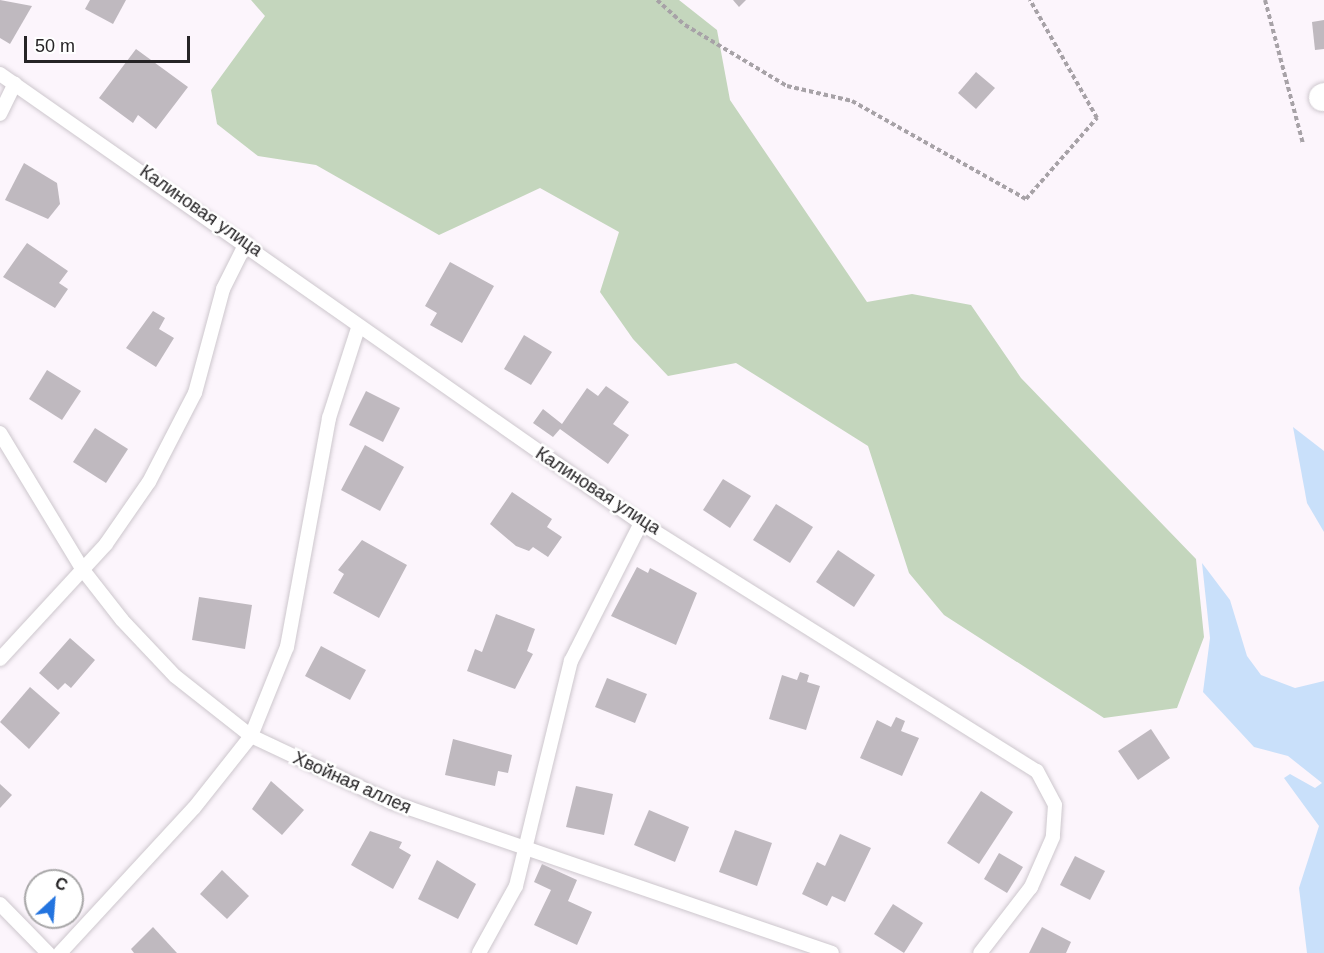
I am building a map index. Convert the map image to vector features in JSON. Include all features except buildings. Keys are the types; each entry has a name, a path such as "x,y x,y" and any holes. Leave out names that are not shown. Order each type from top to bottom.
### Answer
{"lane":[{"name":"Калиновая улица","path":"0,74 246,243 358,328 641,523 1037,771 1054,805 1053,837 1031,887 980,953"},
{"path":"0,114 15,83"},
{"path":"0,659 83,570 134,507 185,415 210,352 223,289 246,243"},
{"path":"60,953 194,808 251,736 287,647 329,418 358,328"},
{"name":"Хвойная аллея","path":"0,433 83,570 175,676 251,736 391,802 832,953"},
{"path":"479,953 516,886 565,678 641,523"},
{"path":"0,904 48,953"}],"path":[{"path":"657,0 685,25 787,86 852,101 1025,199 1097,118 1030,0"},
{"path":"1265,0 1303,144"}],"green space":[{"path":"251,0 679,0 717,30 730,100 867,302 912,294 971,305 1021,378 1196,559 1204,637 1177,708 1104,718 944,615 909,573 868,446 736,363 668,376 633,339 600,292 619,232 540,188 439,235 316,165 258,156 217,124 211,90 265,16"}],"water":[{"path":"1293,427 1324,451 1324,532 1307,503"},
{"path":"1202,563 1230,600 1247,656 1261,675 1295,688 1324,681 1324,953 1307,953 1299,888 1319,826 1284,778 1290,774 1315,788 1322,783 1288,756 1254,747 1203,692 1210,638"}]}
